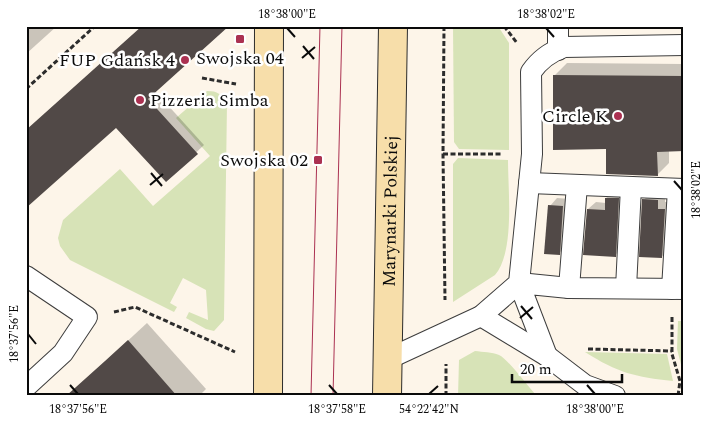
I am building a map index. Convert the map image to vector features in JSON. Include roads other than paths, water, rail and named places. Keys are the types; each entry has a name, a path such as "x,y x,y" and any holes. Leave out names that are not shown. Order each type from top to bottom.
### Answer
{"main road":[{"path":"268,396 269,26"},
{"name":"Marynarki Polskiej","path":"387,396 393,26"}],"lane":[{"path":"558,26 558,50"},
{"path":"547,356 519,283 532,154 531,72 537,63 564,47 684,46"},
{"path":"388,359 481,316 519,283 569,288 678,289 681,189 529,183"},
{"path":"569,288 576,185"},
{"path":"626,288 631,188"},
{"path":"26,276 88,317 63,353 26,386"},
{"path":"481,316 547,356 585,385 615,396"}],"tram line":[{"path":"311,396 320,26"},
{"path":"333,396 342,26"}],"place":[{"name":"Swojska 04","path":"240,39"},
{"name":"FUP Gdańsk 4","path":"185,60"},
{"name":"Pizzeria Simba","path":"140,100"},
{"name":"Circle K","path":"618,116"},
{"name":"Swojska 02","path":"318,160"}]}
